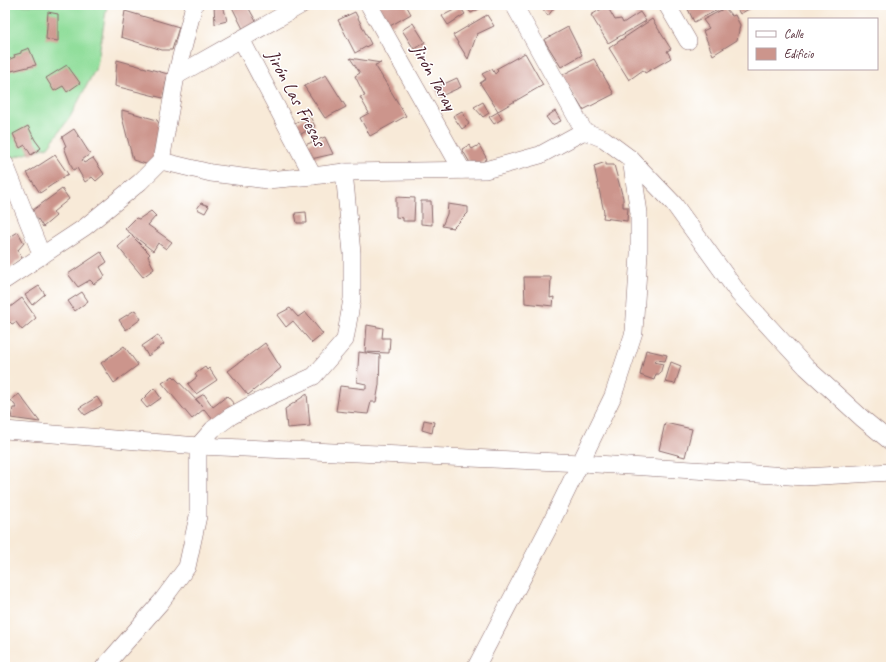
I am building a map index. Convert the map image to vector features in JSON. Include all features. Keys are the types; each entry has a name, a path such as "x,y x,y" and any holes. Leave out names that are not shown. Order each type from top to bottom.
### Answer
{"street":[{"path":"5,280 85,227 140,182 161,161 176,76 194,5"},
{"path":"176,76 301,5"},
{"name":"Jirón Taray","path":"369,5 462,170"},
{"path":"514,5 584,131 604,139 631,159 674,204 739,294 806,367 863,419 891,442"},
{"path":"667,5 688,41"},
{"name":"Jirón Las Fresas","path":"241,39 313,176"},
{"path":"161,161 211,173 267,180 344,172 485,170 540,155 584,131"},
{"path":"476,667 581,463 613,396 634,332 639,254 639,213 631,159"},
{"path":"5,164 42,256"},
{"path":"104,667 162,602 187,567 198,516 198,446 213,429 230,416 314,376 345,340 352,299 352,253 344,172"},
{"path":"5,430 198,446 581,463 804,477 891,472"}],"green space":[{"path":"5,5 107,5 97,66 70,117 48,147 5,160"}],"building":[{"path":"214,5 223,5 227,21 215,24"},
{"path":"231,5 247,5 258,25 245,33"},
{"path":"406,5 411,14 390,26 378,6"},
{"path":"465,5 487,5 471,13"},
{"path":"540,5 556,5 548,16"},
{"path":"695,5 727,5 694,22 688,9"},
{"path":"735,5 756,5 740,14"},
{"path":"607,6 615,20 621,19 623,23 640,12 646,21 608,43 591,15"},
{"path":"460,7 465,14 448,25 442,16"},
{"path":"725,8 732,16 735,15 740,25 737,40 713,55 703,31 709,28 703,20"},
{"path":"125,11 179,27 172,50 162,50 121,37"},
{"path":"48,12 58,14 58,41 46,39"},
{"path":"355,12 371,44 355,53 338,20"},
{"path":"487,15 494,26 477,34 468,59 453,35"},
{"path":"652,19 671,49 667,51 671,58 645,73 643,70 629,80 609,48"},
{"path":"413,23 425,42 414,49 402,30"},
{"path":"568,27 582,55 561,67 544,40"},
{"path":"29,48 36,65 7,72 5,61 15,57 14,55"},
{"path":"525,53 543,85 498,111 480,83 486,79 482,74 492,69 495,74 498,71 496,69"},
{"path":"350,58 381,63 375,65 406,116 370,136 360,118 369,113 360,97 365,96 355,76 360,73"},
{"path":"594,59 614,94 583,110 562,75"},
{"path":"117,60 168,74 163,98 115,86"},
{"path":"67,65 80,83 67,92 63,86 54,91 46,78"},
{"path":"326,75 346,107 325,118 304,86"},
{"path":"457,78 461,87 439,97 435,88"},
{"path":"483,102 489,113 483,117 474,107"},
{"path":"122,110 157,120 161,127 152,166 133,160 122,117"},
{"path":"462,111 469,124 462,129 453,116"},
{"path":"555,111 561,121 552,125 546,117"},
{"path":"498,112 502,119 494,124 489,117"},
{"path":"309,115 315,126 296,137 292,126"},
{"path":"28,126 41,148 31,155 25,145 20,148 13,134"},
{"path":"74,129 90,154 82,160 84,163 93,158 104,174 96,181 92,177 85,182 77,168 73,170 64,147 66,146 62,137"},
{"path":"325,137 333,154 311,159 305,145"},
{"path":"469,145 472,149 479,145 487,159 473,168 462,149"},
{"path":"55,155 68,174 40,193 27,173"},
{"path":"606,162 606,165 614,165 623,198 623,207 628,207 627,221 603,218 604,212 594,166"},
{"path":"62,189 69,199 53,212 56,216 43,227 38,219 35,221 32,217 33,210"},
{"path":"396,197 415,198 414,221 403,221 403,218 396,217"},
{"path":"421,201 431,201 432,225 421,224"},
{"path":"201,203 209,206 205,213 197,209"},
{"path":"448,204 468,207 468,213 453,228 442,226 447,214"},
{"path":"151,211 156,216 148,225 172,242 166,249 158,243 153,251 125,229 136,218 139,219"},
{"path":"306,212 307,223 297,223 295,213"},
{"path":"18,232 24,243 18,250 22,258 5,271 5,240"},
{"path":"131,235 150,254 148,256 154,269 143,277 118,247"},
{"path":"101,252 107,262 100,267 105,276 94,284 90,280 78,287 68,274"},
{"path":"524,277 551,277 550,298 554,297 553,306 525,303"},
{"path":"39,286 45,294 32,305 25,295"},
{"path":"82,292 88,301 75,311 68,301"},
{"path":"22,298 36,318 22,330 16,322 12,324 5,317 5,311"},
{"path":"290,308 298,317 305,312 323,334 312,343 293,321 286,327 277,315"},
{"path":"135,310 141,319 126,330 119,320"},
{"path":"367,325 383,328 382,338 390,338 389,353 365,352"},
{"path":"158,335 164,344 148,356 142,346"},
{"path":"265,343 281,368 248,395 228,371"},
{"path":"124,346 138,365 114,383 101,363"},
{"path":"646,350 667,355 665,361 656,360 654,362 663,364 660,374 656,374 654,380 640,375"},
{"path":"359,352 380,355 379,385 376,402 371,402 368,414 336,411 340,386 366,389 366,384 357,382"},
{"path":"671,362 681,366 675,384 665,382"},
{"path":"205,367 207,370 209,368 217,380 196,394 188,384 197,377 195,374"},
{"path":"173,376 202,406 196,399 204,394 213,407 227,396 235,405 214,421 204,409 192,419 162,383"},
{"path":"154,388 161,398 147,408 141,401"},
{"path":"19,394 40,422 11,418 13,408 17,408 11,400"},
{"path":"307,394 310,426 287,428 285,409"},
{"path":"97,397 102,405 85,415 79,408"},
{"path":"424,420 434,422 432,433 422,430"},
{"path":"665,423 692,429 685,457 659,450"}]}
